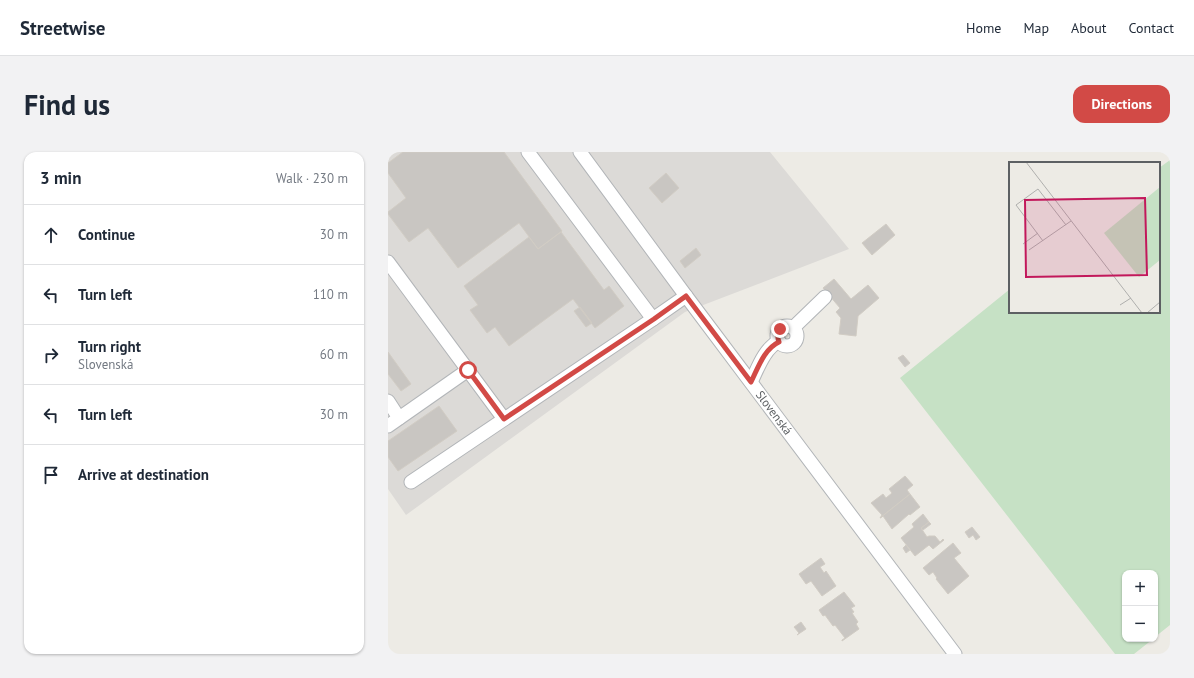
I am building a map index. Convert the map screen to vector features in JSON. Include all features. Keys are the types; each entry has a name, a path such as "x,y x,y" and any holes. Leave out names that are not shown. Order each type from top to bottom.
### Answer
{"street":[{"path":"528,152 654,319"},
{"name":"Slovenská","path":"580,152 686,296 956,654"},
{"path":"388,262 504,419"},
{"path":"411,482 686,296"},
{"path":"751,382 763,358 772,345 779,342 777,338 780,329 788,326 795,326 824,296"},
{"path":"388,426 468,370"},
{"path":"388,401 399,418"}],"shaded area":[{"path":"388,152 770,152 849,249 685,312 406,515 388,489"}],"green space":[{"path":"1170,160 1170,625 1158,635 1158,570 1122,570 1122,642 1149,642 1134,654 1115,654 900,378 1009,290 1009,313 1160,313 1160,167"}],"building":[{"path":"403,152 504,152 562,231 538,249 519,223 458,268 428,228 409,242 388,214 388,212 406,198 388,173 388,163"},
{"path":"666,173 679,188 662,203 649,188"},
{"path":"886,224 895,235 872,255 862,243"},
{"path":"561,232 604,290 609,286 624,306 595,328 573,299 509,346 495,327 487,333 470,310 478,305 464,286 529,237 538,249"},
{"path":"696,248 701,255 685,268 680,261"},
{"path":"834,279 851,299 868,285 879,298 858,316 856,336 839,334 841,318 836,312 840,308 823,288"},
{"path":"580,307 592,323 586,327 574,311"},
{"path":"388,352 411,384 401,391 388,374"},
{"path":"903,355 910,363 905,367 898,358"},
{"path":"439,406 457,431 398,471 388,457 388,441"},
{"path":"905,476 913,485 907,490 910,494 880,518 882,515 871,503 883,494 886,498 892,493 889,489"},
{"path":"910,494 920,507 910,515 909,514 892,529 883,516 880,518"},
{"path":"923,514 929,522 921,528 927,537 935,536 940,542 943,539 944,540 933,549 929,545 915,556 901,538 914,527 912,524"},
{"path":"929,522 931,524 923,530 921,528"},
{"path":"972,527 980,537 976,540 973,535 969,538 965,532"},
{"path":"953,543 961,553 954,558 969,576 948,594 936,579 937,578 933,572 929,575 923,568"},
{"path":"906,545 910,550 906,553 903,548"},
{"path":"821,558 825,564 820,567 824,573 826,571 836,586 822,596 811,581 806,584 799,574"},
{"path":"844,592 855,606 851,608 854,612 852,613 858,622 856,624 859,629 842,641 845,638 835,625 833,626 825,615 823,616 819,610"},
{"path":"801,622 806,629 797,635 799,633 794,627"}],"route":[{"path":"468,370 504,419 686,296 751,382 763,358 772,345 779,342 777,338 780,329"}]}
